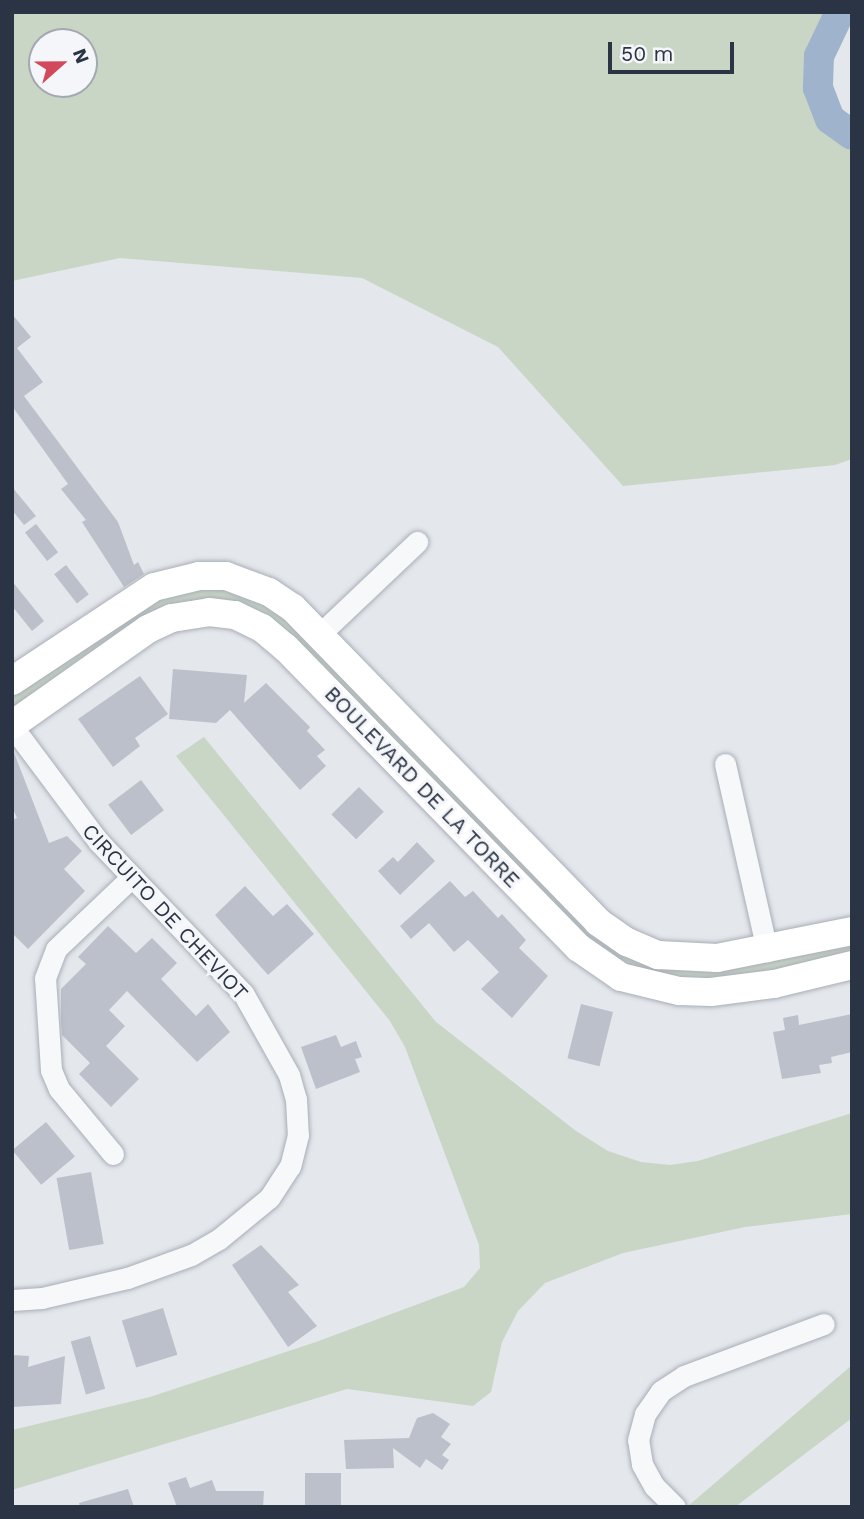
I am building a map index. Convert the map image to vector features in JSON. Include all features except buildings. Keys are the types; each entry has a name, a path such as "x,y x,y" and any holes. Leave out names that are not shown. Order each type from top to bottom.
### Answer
{"street":[{"path":"320,634 417,542"},
{"name":"BOULEVARD DE LA TORRE","path":"12,681 154,587 199,576 226,576 269,592 320,634 598,922 627,942 658,955 717,958 767,951 852,931"},
{"name":"BOULEVARD DE LA TORRE","path":"12,725 148,629 184,616 235,615 262,628 286,648 579,948 621,977 679,991 711,992 774,984 852,965"},
{"name":"CIRCUITO DE CHEVIOT","path":"12,725 85,826 243,993 262,1021 296,1099 298,1135 290,1166 269,1198 191,1255 127,1278 42,1298 12,1300"},
{"path":"725,764 767,951"},
{"path":"113,1154 59,1089 51,1070 45,978 56,949 132,877"},
{"path":"675,1507 654,1486 642,1464 638,1440 645,1414 661,1391 684,1376 824,1324"}],"green space":[{"path":"12,12 840,12 819,56 818,87 830,119 852,135 852,459 835,465 623,486 498,347 362,278 120,258 12,281"},
{"path":"154,587 269,592 598,922 658,955 852,931 852,965 774,984 621,977 262,628 172,618 12,725 12,681"},
{"path":"204,737 436,1022 576,1131 608,1151 641,1162 670,1165 698,1161 852,1113 852,1214 745,1227 623,1253 545,1283 518,1311 502,1342 491,1392 473,1406 347,1389 12,1490 12,1430 150,1397 316,1342 464,1287 480,1268 479,1245 405,1047 390,1021 176,756"},
{"path":"852,1365 852,1418 735,1507 687,1507"}],"waterway":[{"path":"840,12 819,56 818,88 830,119 852,135"}]}
